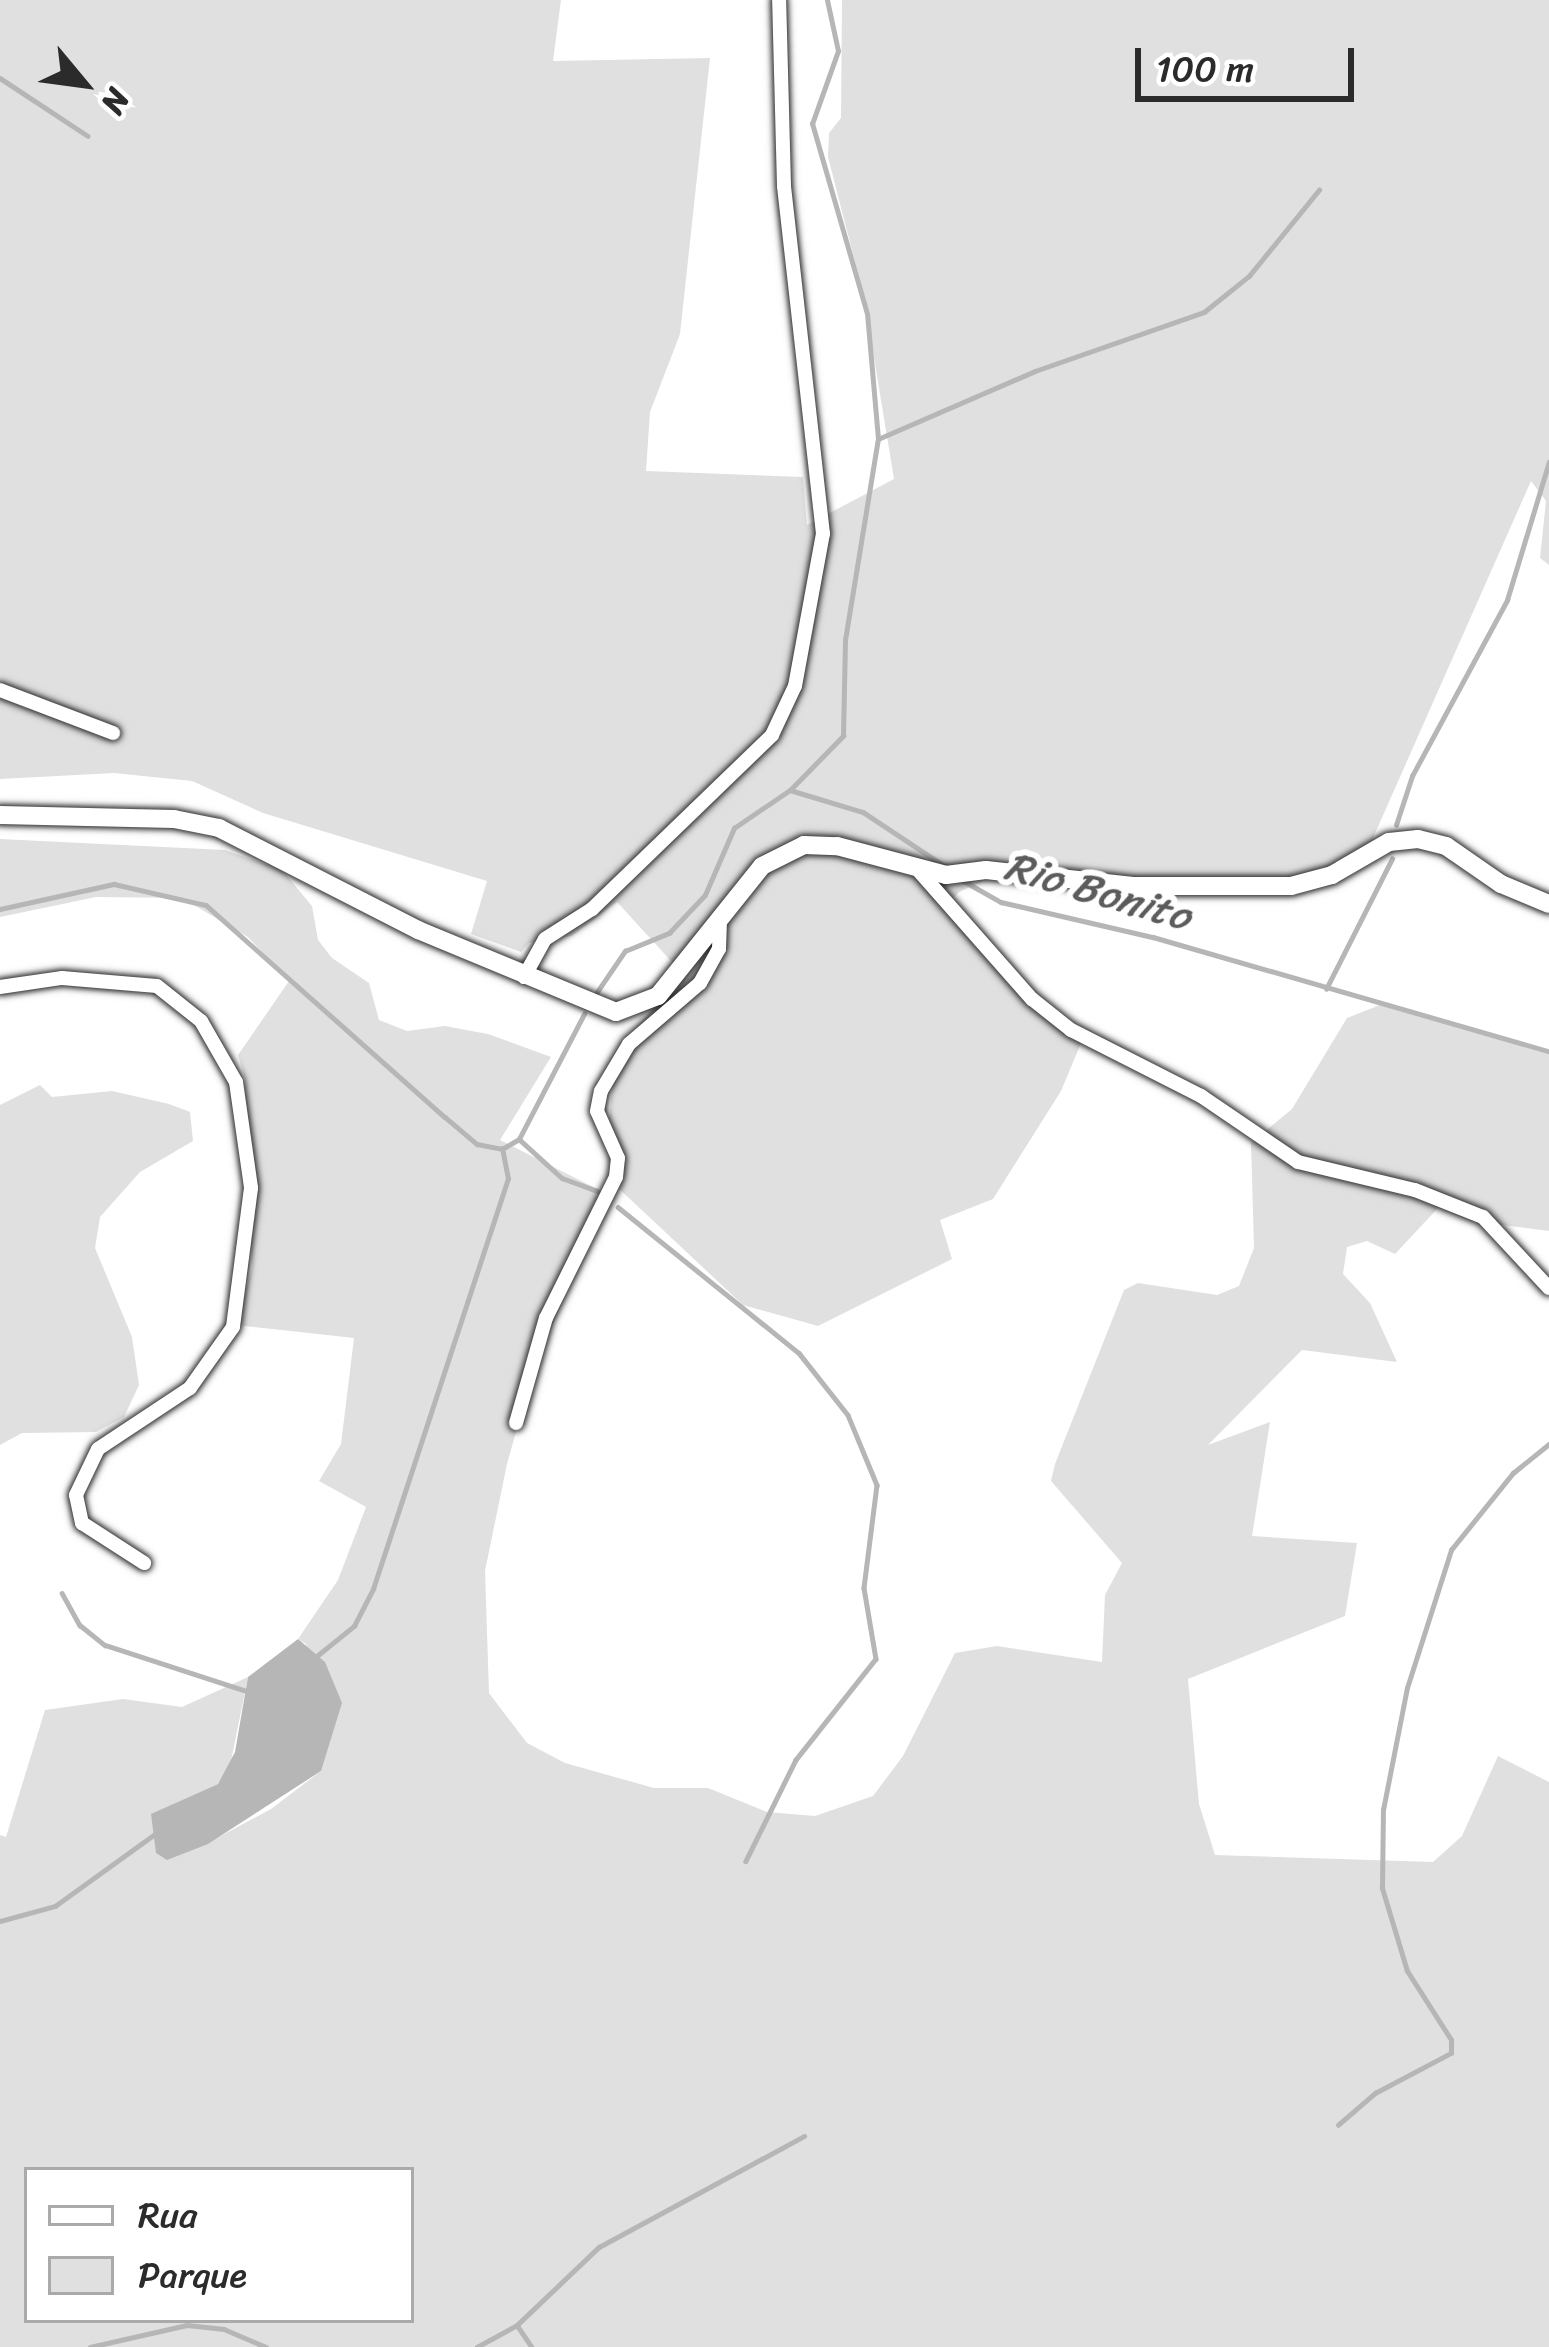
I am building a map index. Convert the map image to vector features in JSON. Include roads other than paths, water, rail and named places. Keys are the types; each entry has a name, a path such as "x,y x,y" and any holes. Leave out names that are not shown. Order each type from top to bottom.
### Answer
{"street":[{"path":"524,977 545,938 592,909 772,736 795,686 823,534 781,144 779,0"},
{"path":"0,689 113,733"},
{"path":"0,815 174,819 219,828 577,1001 629,1011 658,996 762,866 804,845 837,846 919,871 953,874 1133,886 1291,886 1332,875 1389,842 1418,839 1446,846 1501,884 1549,904"},
{"path":"919,871 1032,999 1071,1030 1201,1096 1298,1162 1415,1190 1483,1217 1549,1288"},
{"path":"516,1424 546,1318 616,1177 618,1158 597,1111 601,1091 629,1044 700,983 719,950 721,919"},
{"path":"0,987 62,978 157,986 213,1037 239,1094 250,1212 233,1327 190,1388 98,1449 76,1496 82,1523 144,1563"}],"waterway":[{"path":"597,992 625,951 669,933 705,895 734,828 790,790 843,736 845,640 878,439 867,314 812,124 838,51 827,0"},
{"path":"0,78 88,136"},
{"path":"878,439 1035,371 1204,312 1249,276 1319,190"},
{"path":"1396,825 1412,776 1507,600 1549,462"},
{"name":"Rio Bonito","path":"790,790 863,812 949,869"},
{"path":"1326,989 1392,859"},
{"name":"Rio Bonito","path":"962,880 1001,902 1153,937 1549,1051"},
{"name":"Rio Bonito","path":"0,909 114,884 206,905 477,1144 502,1149 519,1139 584,1014"},
{"path":"519,1139 562,1178 597,1191"},
{"path":"313,1659 354,1626 373,1589 508,1179 502,1149"},
{"path":"618,1207 799,1353 848,1415 877,1485 864,1588 876,1659 796,1760 746,1861"},
{"path":"1338,2125 1375,2093 1451,2053 1451,2040 1407,1971 1382,1888 1383,1810 1407,1688 1451,1550 1513,1473 1549,1444"},
{"path":"62,1593 80,1625 105,1645 250,1692"},
{"path":"0,1921 55,1906 155,1834"},
{"path":"477,2347 517,2325 599,2247 804,2136"},
{"path":"90,2347 187,2325 224,2329 266,2347"},
{"path":"517,2325 532,2347"}]}
